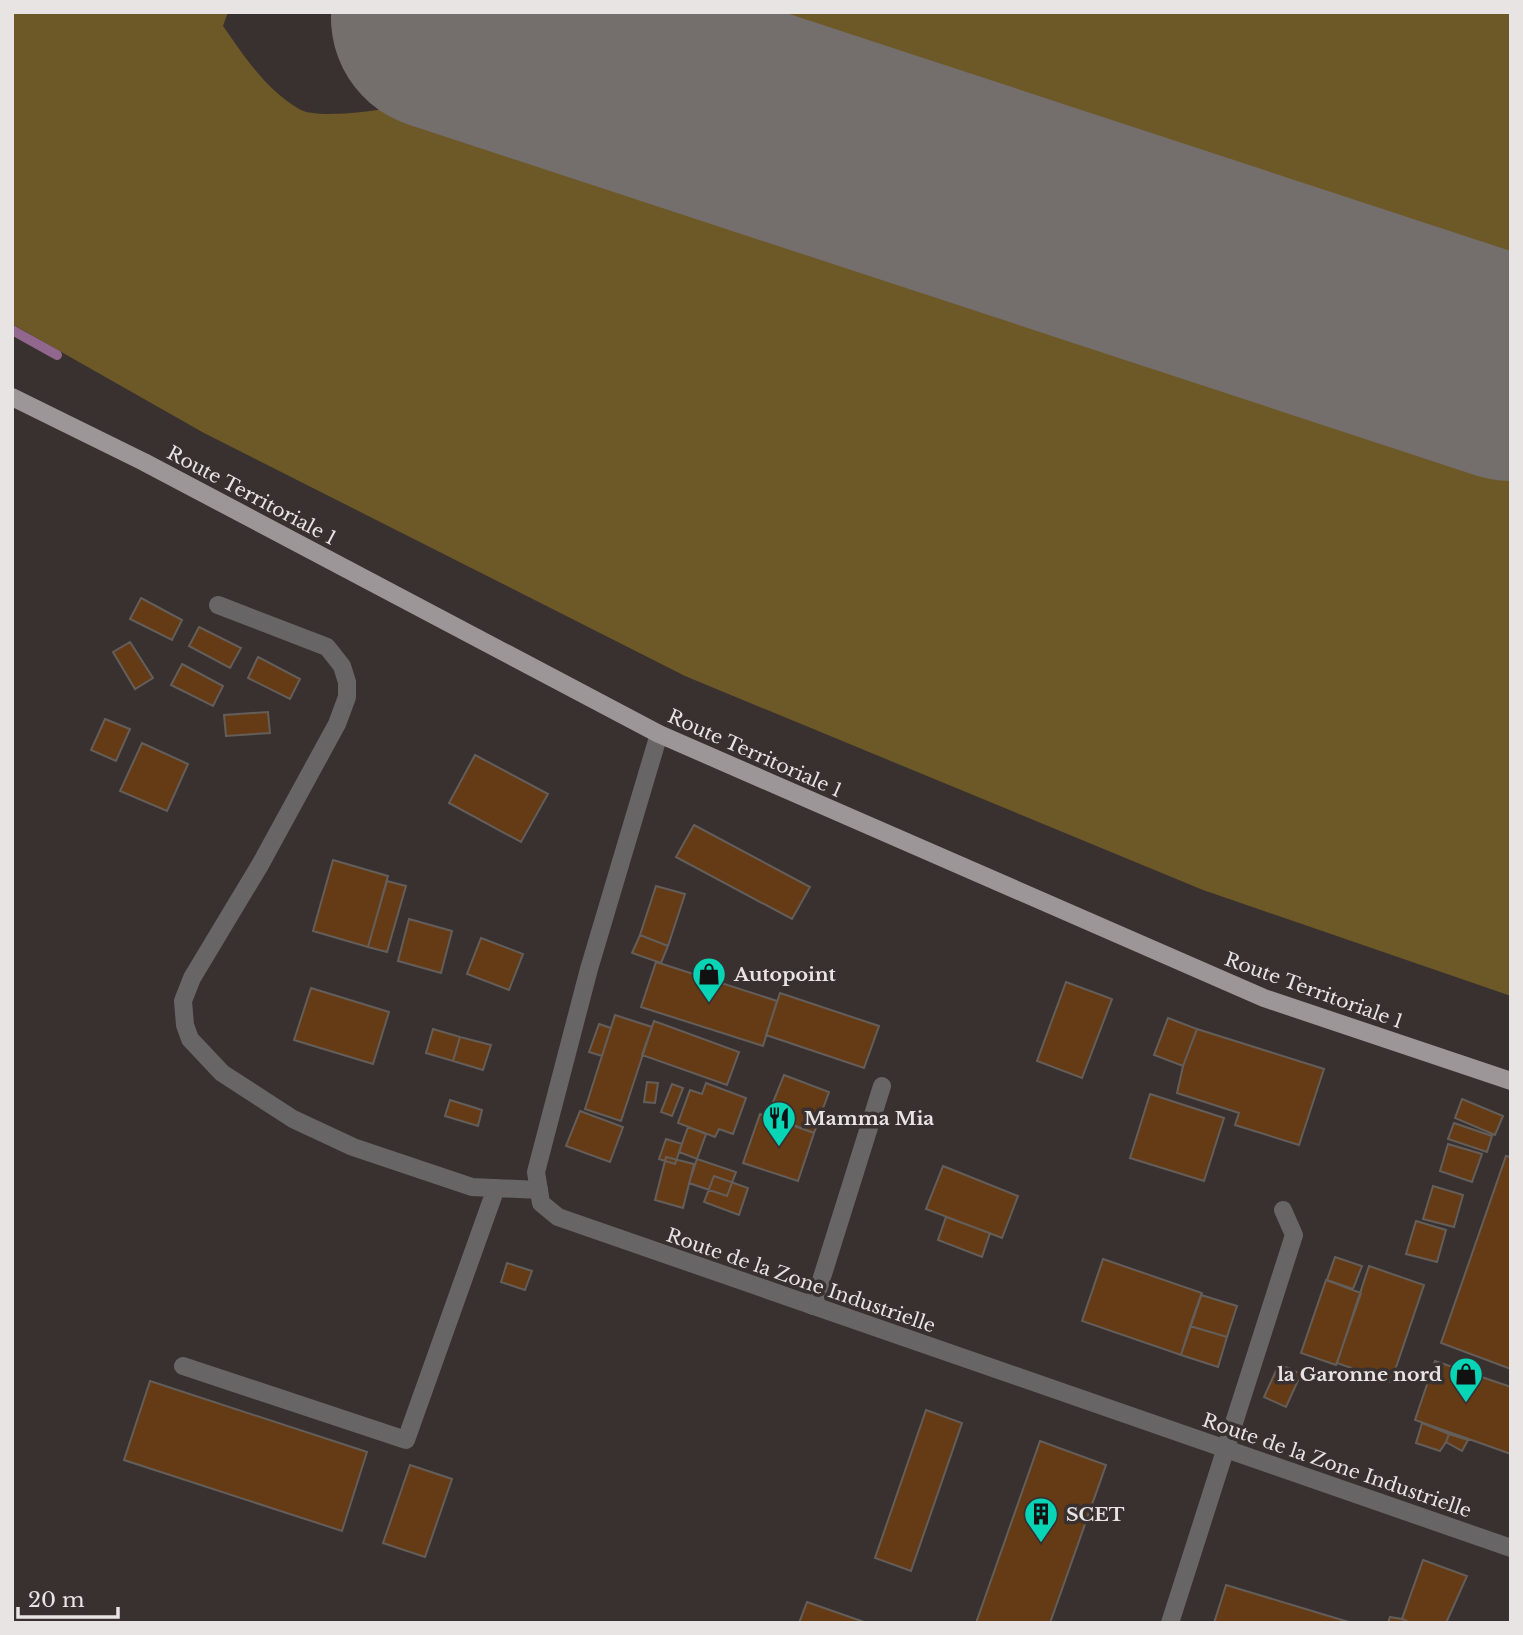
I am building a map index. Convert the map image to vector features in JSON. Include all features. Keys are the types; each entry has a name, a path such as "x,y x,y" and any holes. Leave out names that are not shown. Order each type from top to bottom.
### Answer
{"main road":[{"name":"Route Territoriale 1","path":"12,397 144,462 659,734 1264,998 1511,1080"}],"street":[{"path":"218,605 327,647 342,666 347,682 347,697 337,724 260,865 192,978 183,1001 185,1025 190,1039 222,1073 293,1119 353,1147 472,1186 539,1190 536,1172 589,969 659,734"},
{"path":"813,1306 882,1086"},
{"path":"183,1366 406,1440 496,1188"},
{"name":"Route de la Zone Industrielle","path":"539,1190 541,1203 558,1217 1511,1548"},
{"path":"1170,1623 1294,1235 1283,1210"}],"shaded area":[{"path":"12,12 228,12 223,26 239,49 256,72 276,92 299,109 312,113 353,113 464,96 1511,430 1511,996 1203,890 685,676 204,433 12,324"},
{"path":"744,12 1511,12 1511,264"}],"building":[{"path":"141,598 182,620 172,640 130,619"},
{"path":"199,627 241,648 230,668 189,646"},
{"path":"130,642 153,678 135,689 113,652"},
{"path":"258,657 300,679 290,699 248,678"},
{"path":"182,664 223,686 213,706 171,685"},
{"path":"268,712 270,733 226,736 224,715"},
{"path":"105,719 130,729 116,761 91,750"},
{"path":"142,743 188,764 167,811 120,791"},
{"path":"475,755 548,794 521,842 449,803"},
{"name":"Autopoint","path":"694,825 810,887 792,919 676,857"},
{"path":"333,860 388,876 368,947 313,931"},
{"path":"387,881 406,886 387,952 368,947"},
{"path":"656,886 685,894 668,946 640,935"},
{"path":"409,919 452,931 441,973 398,961"},
{"path":"640,935 668,946 661,963 632,953"},
{"path":"481,938 523,954 509,990 467,974"},
{"name":"Autopoint","path":"656,962 777,1001 763,1046 641,1007"},
{"path":"1066,982 1112,999 1082,1078 1037,1061"},
{"path":"311,988 389,1012 373,1064 294,1040"},
{"name":"Autopoint","path":"780,993 879,1026 864,1068 766,1035"},
{"path":"615,1015 652,1027 621,1121 585,1109"},
{"path":"1168,1018 1197,1029 1183,1066 1154,1055"},
{"path":"654,1021 739,1052 727,1085 642,1055"},
{"path":"599,1024 611,1028 602,1056 589,1052"},
{"path":"433,1029 460,1037 453,1061 426,1053"},
{"path":"1197,1029 1324,1069 1299,1145 1235,1125 1239,1113 1177,1093 1183,1066"},
{"path":"460,1037 491,1045 483,1070 453,1061"},
{"name":"Mamma Mia","path":"784,1075 829,1092 814,1133 768,1115"},
{"path":"647,1082 658,1083 655,1103 644,1102"},
{"path":"706,1083 746,1098 733,1134 719,1129 715,1137 678,1123 690,1090 702,1094"},
{"path":"672,1084 683,1088 672,1116 661,1112"},
{"path":"1150,1094 1224,1118 1204,1181 1130,1158"},
{"path":"1462,1099 1503,1116 1495,1135 1455,1118"},
{"path":"450,1100 482,1110 478,1126 445,1116"},
{"path":"580,1111 623,1127 610,1162 566,1146"},
{"name":"Mamma Mia","path":"760,1114 814,1133 798,1181 743,1163"},
{"path":"1454,1123 1492,1136 1487,1152 1448,1139"},
{"path":"688,1127 706,1134 697,1159 679,1152"},
{"path":"666,1139 682,1144 675,1164 659,1159"},
{"path":"1448,1144 1482,1154 1472,1182 1440,1171"},
{"path":"1506,1156 1511,1157 1511,1369 1441,1343"},
{"path":"666,1157 694,1164 683,1208 655,1200"},
{"path":"697,1159 736,1172 727,1196 689,1183"},
{"path":"943,1166 1018,1196 1002,1238 926,1209"},
{"path":"714,1176 748,1188 739,1215 704,1202"},
{"path":"1433,1186 1463,1195 1454,1227 1423,1219"},
{"path":"946,1217 990,1233 982,1257 938,1240"},
{"path":"1416,1221 1446,1230 1437,1262 1406,1254"},
{"path":"1335,1257 1362,1266 1353,1289 1327,1280"},
{"path":"1103,1259 1202,1293 1181,1355 1082,1321"},
{"path":"507,1263 532,1271 525,1290 501,1282"},
{"path":"1369,1266 1424,1285 1391,1382 1337,1363"},
{"path":"1326,1280 1361,1293 1336,1365 1301,1353"},
{"path":"1201,1295 1237,1306 1227,1337 1190,1326"},
{"path":"1190,1326 1227,1337 1218,1367 1181,1355"},
{"name":"la Garonne nord","path":"1435,1361 1511,1387 1511,1454 1415,1420"},
{"path":"1279,1364 1301,1374 1286,1407 1264,1397"},
{"path":"150,1381 367,1452 342,1531 124,1460"},
{"path":"926,1410 962,1423 911,1571 875,1558"},
{"path":"1422,1423 1449,1434 1440,1451 1416,1443"},
{"path":"1449,1434 1468,1440 1462,1451 1446,1442"},
{"name":"SCET","path":"1040,1441 1106,1465 1050,1623 976,1623"},
{"path":"410,1465 452,1479 425,1557 383,1543"},
{"path":"1423,1560 1467,1576 1446,1623 1411,1623 1402,1619"},
{"path":"1226,1585 1352,1623 1214,1623"},
{"path":"807,1602 867,1623 799,1623"},
{"path":"1390,1617 1402,1619 1411,1623 1388,1623"}],"waterway":[{"path":"12,330 57,355"}],"runway":[{"path":"443,18 1511,369"}],"place":[{"name":"Autopoint","path":"709,1004"},
{"name":"Mamma Mia","path":"779,1148"},
{"name":"la Garonne nord","path":"1466,1404"},
{"name":"SCET","path":"1041,1544"}]}
